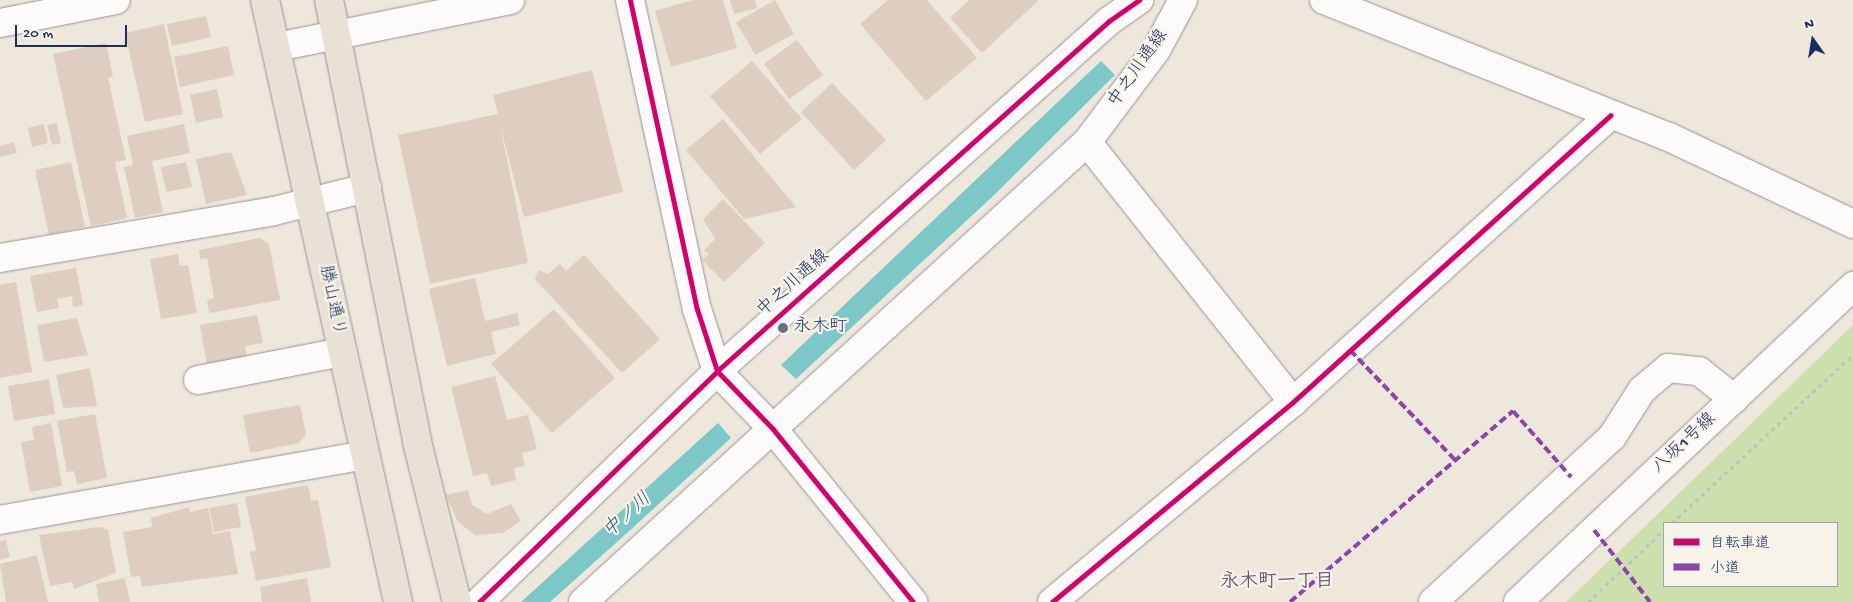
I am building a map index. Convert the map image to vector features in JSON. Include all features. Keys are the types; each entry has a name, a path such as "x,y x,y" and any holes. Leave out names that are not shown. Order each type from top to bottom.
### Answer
{"highway":[{"name":"勝山通り","path":"265,0 277,47 364,455 398,602"},
{"path":"329,0 421,460 456,602"}],"street":[{"path":"0,23 116,0"},
{"path":"277,47 510,0"},
{"path":"630,0 697,309 718,371 773,429 913,602"},
{"name":"中之川通線","path":"479,602 718,371 1109,21 1139,0"},
{"name":"中之川通線","path":"583,602 1087,142 1156,50 1183,0"},
{"path":"1324,0 1611,116 1669,137 1853,224"},
{"path":"1052,602 1293,402 1611,116"},
{"path":"1087,142 1293,402"},
{"path":"0,258 310,204 367,188"},
{"name":"八坂1号線","path":"1518,602 1853,286"},
{"path":"198,380 342,352"},
{"path":"1433,602 1605,443 1642,390 1668,368 1699,371 1734,399"},
{"path":"0,520 364,455"}],"path":[{"path":"1673,522 1853,355"},
{"path":"1588,602 1663,531"}],"green space":[{"path":"1853,325 1853,602 1566,602 1636,535"}],"water":[{"path":"1101,61 1115,75 993,196 796,379 781,365"},
{"name":"中ノ川","path":"718,423 731,438 627,533 550,602 521,602"}],"building":[{"path":"693,0 723,0 737,48 671,67 655,11"},
{"path":"730,0 755,0 757,8 734,14"},
{"path":"775,0 794,34 755,55 736,22"},
{"path":"888,0 927,0 977,58 926,101 860,24"},
{"path":"969,0 1039,0 982,53 950,18"},
{"path":"206,16 211,37 172,46 167,24"},
{"path":"164,24 183,114 145,122 125,33"},
{"path":"797,40 823,75 789,99 764,64"},
{"path":"106,43 113,76 108,78 126,160 115,162 127,218 91,226 53,54"},
{"path":"228,46 234,75 180,87 174,57"},
{"path":"752,61 802,119 760,154 710,96"},
{"path":"592,70 623,192 524,217 500,125 528,263 430,284 398,135 498,114 493,95"},
{"path":"832,83 886,140 854,170 801,112"},
{"path":"217,89 223,117 196,123 190,95"},
{"path":"723,119 796,207 744,219 686,150"},
{"path":"57,123 61,143 52,145 47,125"},
{"path":"44,124 48,143 32,147 28,128"},
{"path":"184,124 190,153 152,161 163,212 135,218 124,167 133,165 127,136"},
{"path":"14,142 17,153 0,157 0,146"},
{"path":"231,152 247,195 206,204 196,159"},
{"path":"71,162 85,227 49,235 35,170"},
{"path":"186,162 192,187 166,192 161,167"},
{"path":"723,199 765,243 724,282 702,260 709,254 704,250 715,239 703,219"},
{"path":"260,238 269,244 280,300 209,313 207,300 214,298 207,258 200,259 199,250"},
{"path":"178,254 180,266 188,265 197,313 161,319 150,259"},
{"path":"584,255 660,339 622,373 535,279 538,270 548,274 560,264 566,271"},
{"path":"76,268 83,305 73,307 72,296 57,299 59,308 37,312 30,276"},
{"path":"475,278 485,321 517,313 520,325 491,332 496,354 447,366 429,289"},
{"path":"16,282 32,372 0,378 0,285"},
{"path":"554,309 615,378 552,433 491,364"},
{"path":"257,315 263,343 245,346 247,357 207,365 200,325"},
{"path":"77,318 88,355 44,362 37,325"},
{"path":"90,368 97,406 63,408 56,375"},
{"path":"495,376 507,420 528,415 537,449 522,453 525,466 514,468 516,480 491,486 487,473 473,476 451,387"},
{"path":"49,379 55,414 14,421 8,386"},
{"path":"300,405 306,435 299,443 250,453 243,415"},
{"path":"95,414 107,478 77,484 74,471 67,472 57,421"},
{"path":"51,423 62,486 30,492 21,442 34,440 32,427"},
{"path":"308,485 311,501 318,500 331,567 256,581 250,552 256,550 245,497"},
{"path":"468,490 472,505 487,514 511,504 521,521 503,533 475,535 458,522 446,495"},
{"path":"237,503 241,527 214,532 209,508"},
{"path":"189,507 190,512 208,508 213,534 230,531 238,574 142,587 140,576 131,577 123,532 152,527 151,518"},
{"path":"101,527 108,530 116,573 74,589 72,582 50,586 39,535"},
{"path":"6,540 10,557 0,560 0,542"},
{"path":"37,555 48,602 6,602 0,564"},
{"path":"125,578 130,602 99,602 96,584"},
{"path":"307,578 311,602 262,602 260,587"}],"marked path":[{"path":"1350,350 1456,461"},
{"path":"1290,602 1513,411 1571,477"},
{"path":"1594,530 1650,602"}],"cycle path":[{"path":"630,0 697,309 717,371 773,429 913,602"},
{"path":"479,602 717,371 1109,21 1139,0"},
{"path":"1052,602 1293,402 1611,115"}],"place":[{"name":"永木町","path":"783,328"}],"district":[{"name":"永木町一丁目","path":"1277,583"}]}
